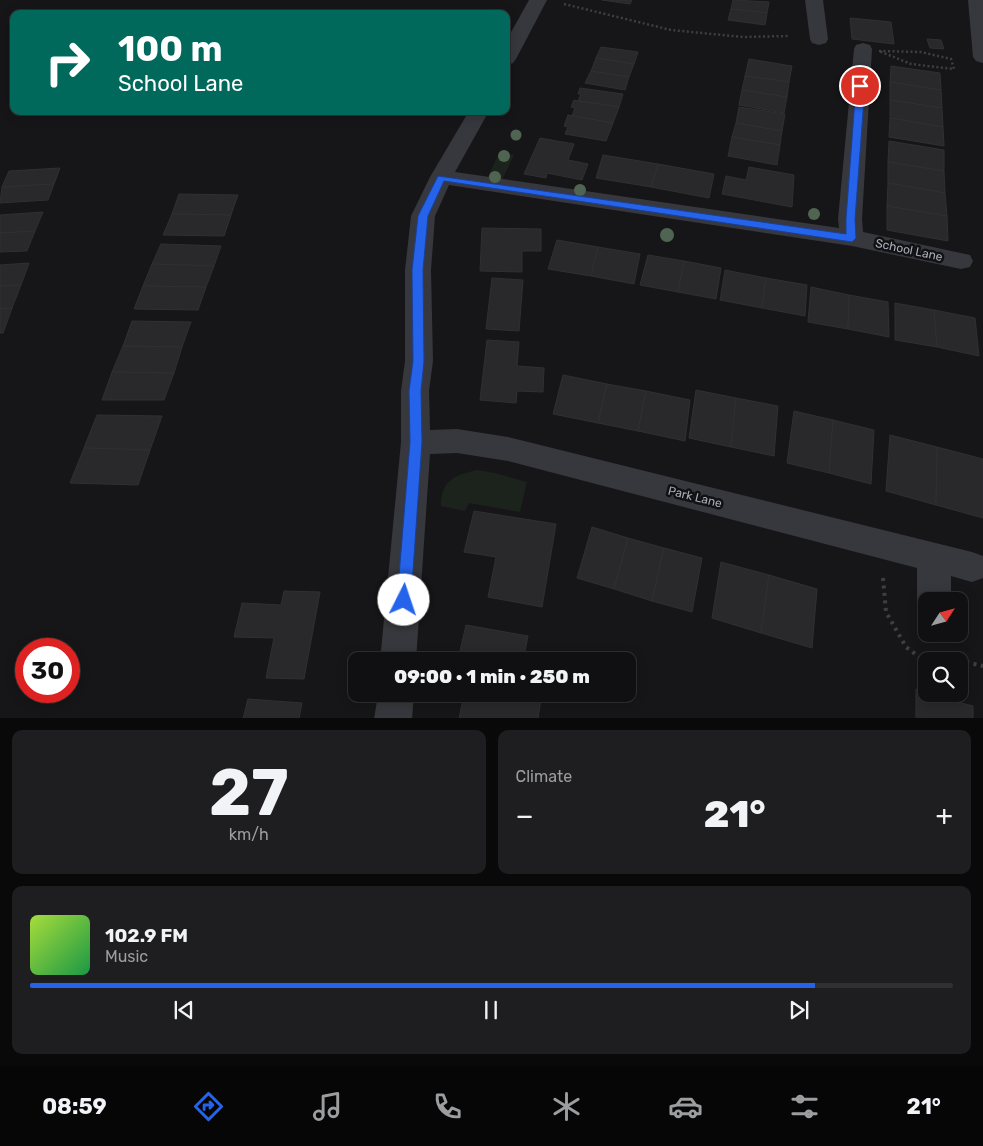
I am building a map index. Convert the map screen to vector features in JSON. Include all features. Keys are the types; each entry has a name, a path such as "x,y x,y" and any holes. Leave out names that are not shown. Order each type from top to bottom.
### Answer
{"street":[{"path":"510,52 538,0"},
{"path":"814,0 819,39"},
{"path":"977,0 983,57"},
{"path":"852,238 850,219 871,50"},
{"path":"399,652 416,442 415,391 419,361 418,270 423,216 441,178 477,115"},
{"name":"School Lane","path":"441,178 852,238 961,261"},
{"name":"Park Lane","path":"416,442 456,441 508,449 972,567"},
{"path":"934,557 934,592"},
{"path":"394,718 395,702"}],"path":[{"path":"561,4 671,30 743,37 790,36 819,39"},
{"path":"871,50 921,52 944,57 952,59 954,69 911,64 871,50"},
{"path":"879,543 886,612 906,647 918,656"},
{"path":"968,662 983,666"}],"shaded area":[{"path":"499,153 514,155 501,182 487,179"},
{"path":"477,470 527,482 520,512 469,503 465,511 441,506 444,490 451,480 462,474"}],"building":[{"path":"602,0 632,0 630,4"},
{"path":"733,0 769,2 767,13 731,9"},
{"path":"731,9 767,13 765,25 728,20"},
{"path":"850,18 891,22 894,44 852,39"},
{"path":"927,39 941,40 944,49 930,48"},
{"path":"601,47 638,52 634,64 596,58"},
{"path":"596,58 634,64 629,77 591,71"},
{"path":"749,59 792,66 789,82 745,76"},
{"path":"891,66 940,73 941,90 890,82"},
{"path":"591,71 629,77 625,90 585,83"},
{"path":"745,76 789,82 787,97 742,90"},
{"path":"890,82 941,90 942,108 890,100"},
{"path":"580,88 623,94 619,107 578,101 581,94 578,94"},
{"path":"742,90 787,97 784,113 739,105"},
{"path":"574,100 619,107 613,123 572,116 575,108 571,107"},
{"path":"890,100 942,108 943,127 890,118"},
{"path":"739,107 785,114 782,131 736,123"},
{"path":"568,115 613,123 606,141 565,134 568,127 564,126"},
{"path":"890,118 943,127 944,146 889,137"},
{"path":"736,123 782,131 780,145 732,137"},
{"path":"732,137 780,145 777,165 728,156"},
{"path":"540,138 574,144 568,160 588,164 582,180 547,173 546,178 524,174"},
{"path":"889,141 944,150 944,171 888,162"},
{"path":"603,155 658,164 651,187 596,178"},
{"path":"888,162 944,171 945,193 888,183"},
{"path":"658,164 714,174 709,198 651,187"},
{"path":"749,167 794,175 792,207 722,194 726,176 746,180"},
{"path":"60,168 54,184 2,187 9,171"},
{"path":"888,183 945,193 947,216 887,206"},
{"path":"54,184 48,200 0,203 2,187"},
{"path":"179,194 238,195 231,215 172,214"},
{"path":"887,206 947,216 948,241 887,230"},
{"path":"43,212 35,231 0,233 0,215"},
{"path":"172,214 231,215 224,236 163,235"},
{"path":"482,228 541,229 541,251 522,251 522,272 480,271"},
{"path":"35,231 27,251 0,252 0,233"},
{"path":"557,240 598,247 591,276 548,269"},
{"path":"161,244 221,246 214,266 152,264"},
{"path":"598,247 640,254 634,284 591,276"},
{"path":"648,255 684,261 678,292 640,285"},
{"path":"684,261 721,268 716,299 678,292"},
{"path":"29,263 21,285 0,286 0,265"},
{"path":"152,264 214,266 206,287 143,286"},
{"path":"725,270 766,278 762,308 720,300"},
{"path":"492,278 523,280 519,331 486,329"},
{"path":"766,278 807,285 805,316 762,308"},
{"path":"21,285 12,308 0,309 0,286"},
{"path":"143,286 206,287 198,310 134,309"},
{"path":"811,287 849,295 848,329 808,322"},
{"path":"849,295 888,302 889,337 848,329"},
{"path":"895,303 934,310 937,347 895,340"},
{"path":"12,308 3,333 0,333 0,309"},
{"path":"934,310 975,318 979,356 937,347"},
{"path":"132,321 191,322 182,347 123,346"},
{"path":"487,340 519,342 517,366 544,368 543,392 517,391 516,403 480,400"},
{"path":"123,346 182,347 174,373 112,372"},
{"path":"112,372 174,373 164,400 102,400"},
{"path":"563,375 607,384 598,423 553,414"},
{"path":"607,384 646,391 638,431 598,423"},
{"path":"696,390 736,398 731,447 689,438"},
{"path":"646,391 690,400 685,441 638,431"},
{"path":"736,398 778,406 774,456 731,447"},
{"path":"794,411 833,420 829,473 787,463"},
{"path":"97,415 162,416 150,450 84,448"},
{"path":"833,420 874,430 871,484 829,473"},
{"path":"890,435 937,447 936,505 886,491"},
{"path":"937,447 983,459 983,518 936,505"},
{"path":"84,448 150,450 138,485 70,483"},
{"path":"474,511 556,524 542,607 488,597 496,557 464,552"},
{"path":"592,527 628,538 614,589 577,578"},
{"path":"628,538 664,548 652,601 614,589"},
{"path":"664,548 702,558 692,612 652,601"},
{"path":"721,562 769,575 761,633 712,618"},
{"path":"769,575 817,589 812,648 761,633"},
{"path":"284,591 320,592 304,679 266,678 274,638 234,637 242,603 281,605"},
{"path":"466,625 528,636 525,652 460,652"},
{"path":"916,689 918,690 918,702 957,702 973,706 973,718 916,718"},
{"path":"248,699 302,703 299,718 243,718"},
{"path":"462,702 540,702 538,718 459,718"}],"route":[{"path":"404,600 416,442 415,391 419,361 418,270 423,216 441,178 852,238 850,219 860,86"}]}
